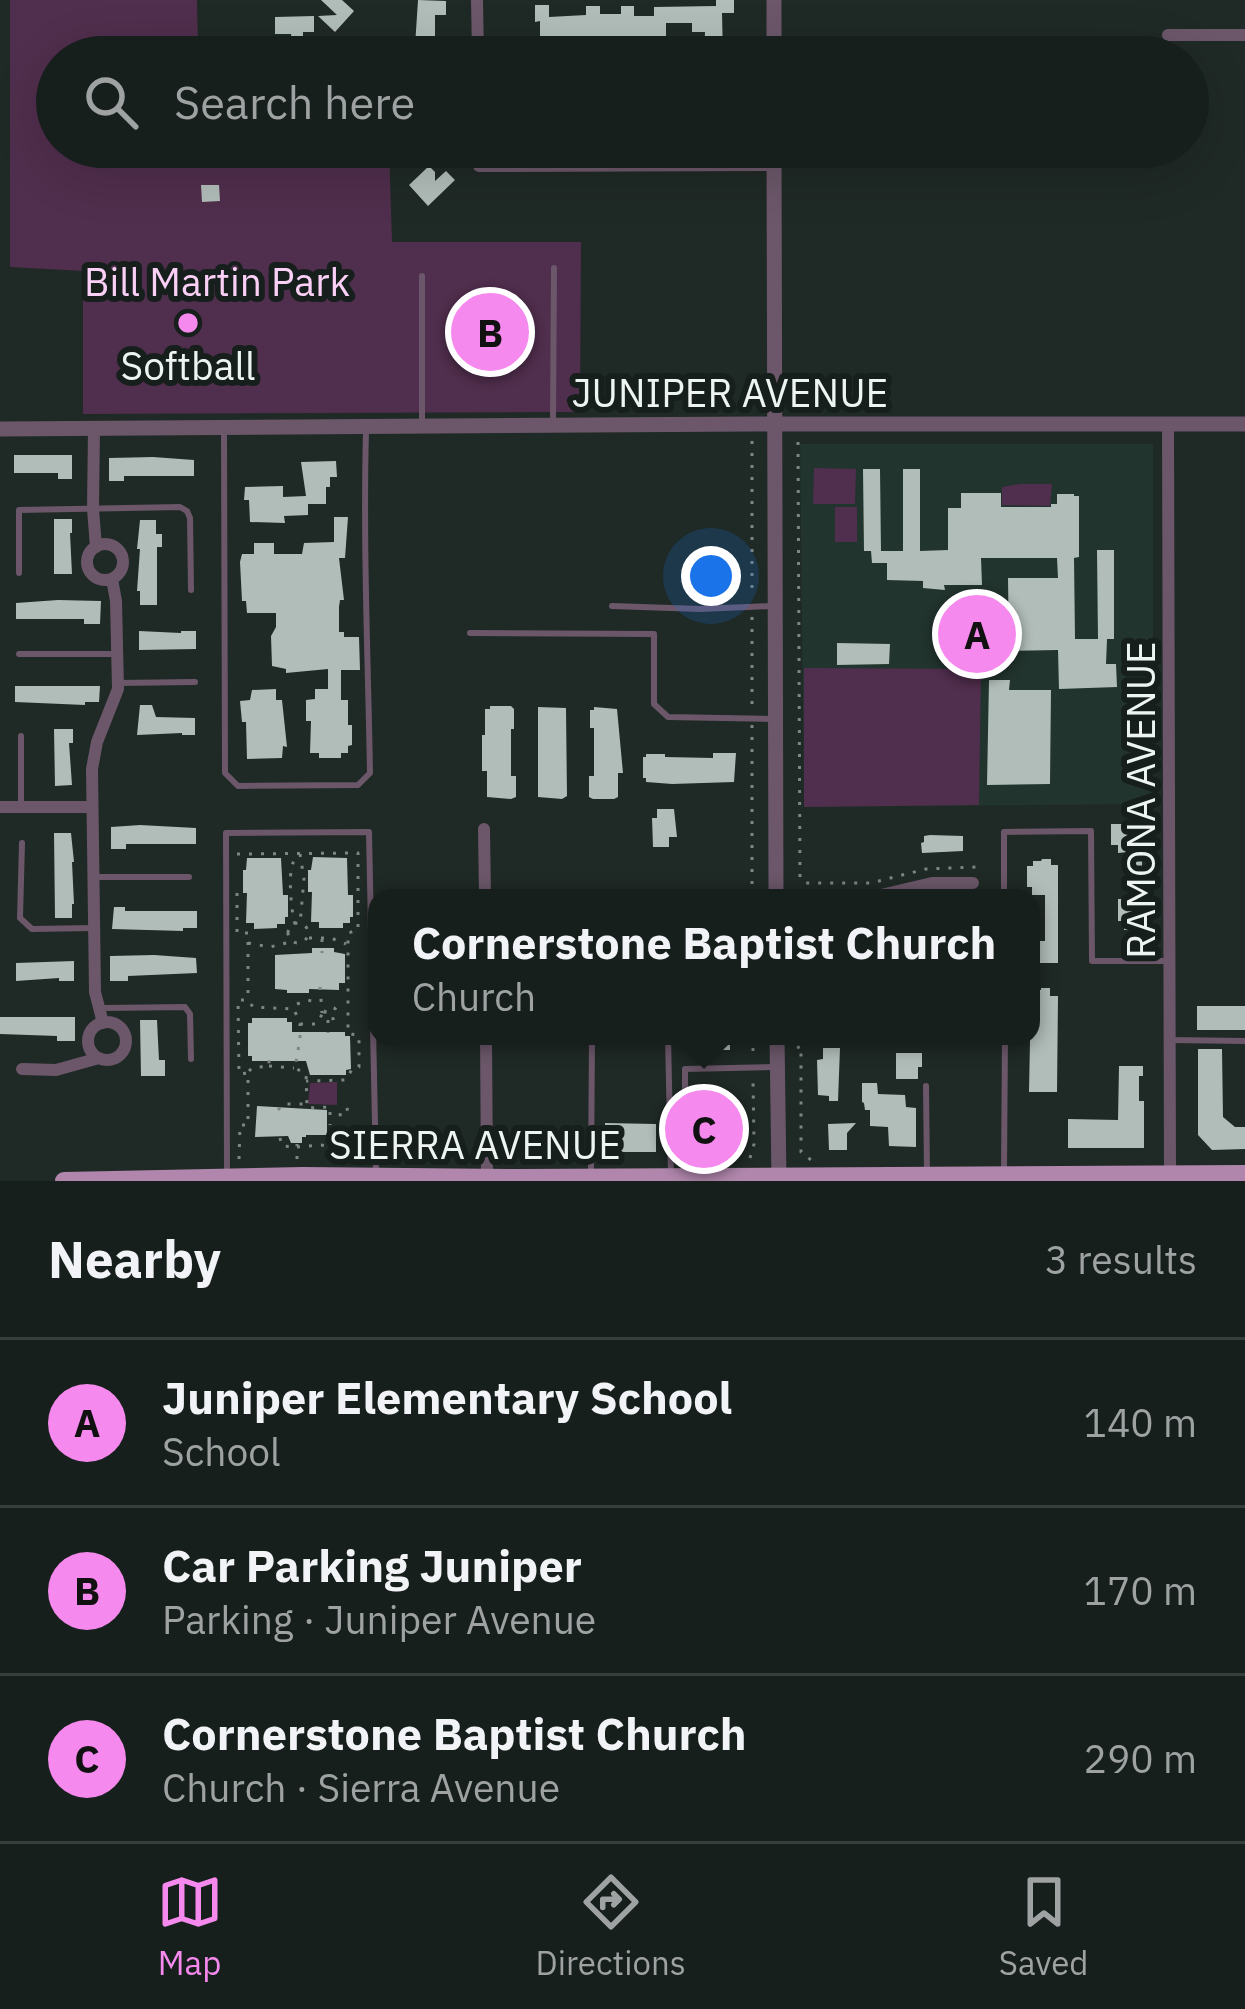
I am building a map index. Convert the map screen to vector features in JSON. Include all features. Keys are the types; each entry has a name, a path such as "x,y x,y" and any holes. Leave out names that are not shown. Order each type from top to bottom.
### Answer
{"main road":[{"name":"SIERRA AVENUE","path":"64,1181 1245,1174"}],"street":[{"path":"477,0 478,36"},
{"path":"774,0 774,36"},
{"path":"1168,35 1245,35"},
{"path":"774,168 776,889"},
{"name":"RAMONA AVENUE","path":"1168,424 1171,1174"},
{"name":"JUNIPER AVENUE","path":"0,429 1245,424"},
{"path":"94,428 96,547"},
{"path":"112,546 122,557 120,572 112,579 100,580 90,573 88,556 96,547 112,546"},
{"path":"103,1023 95,992 92,769 118,682 112,579"},
{"path":"0,807 92,807"},
{"path":"484,829 485,889"},
{"path":"906,889 932,883 973,883"},
{"path":"22,1070 56,1070 117,1058 126,1043 120,1027 103,1023 93,1029 91,1051 100,1058"},
{"path":"486,1045 487,1178"},
{"path":"777,1045 779,1179"}],"lane":[{"path":"553,425 554,268"},
{"path":"422,276 422,426"},
{"path":"224,428 225,773 238,786 358,785 370,773 364,516 367,426"},
{"path":"19,573 19,510 180,508 190,518 191,590"},
{"path":"612,606 776,606"},
{"path":"470,633 654,634 654,704 668,717 776,718"},
{"path":"19,654 118,654"},
{"path":"118,682 195,682"},
{"path":"21,736 21,807"},
{"path":"1004,889 1004,832 1090,831 1092,961 1170,961"},
{"path":"227,1177 226,833 369,832 370,889"},
{"path":"22,843 20,918 24,924 94,928"},
{"path":"93,877 189,877"},
{"path":"99,1008 185,1007 190,1013 191,1059"},
{"path":"1170,1040 1245,1040"},
{"path":"373,1045 376,1176"},
{"path":"591,1178 592,1045"},
{"path":"669,1045 678,1178"},
{"path":"1004,1045 1004,1175"},
{"path":"678,1178 686,1069 777,1067"},
{"path":"926,1087 927,1177"}],"path":[{"path":"752,441 752,889"},
{"path":"798,442 800,877 805,883 871,883 926,869 976,867"},
{"path":"236,854 358,853 358,930 348,933 347,945 348,1034 359,1036 359,1067 353,1067 345,1080 306,1081"},
{"path":"300,855 291,868 288,907 308,931 307,938"},
{"path":"291,941 287,933 297,923 303,905 300,855"},
{"path":"278,883 292,882"},
{"path":"237,893 238,933 248,933 248,1000 253,1007 296,1007 313,1000 320,1004"},
{"path":"303,905 315,905"},
{"path":"248,943 270,946 307,938 347,945"},
{"path":"322,939 322,953"},
{"path":"320,987 328,1033"},
{"path":"296,990 300,1024 296,1067"},
{"path":"248,1000 238,1000 239,1074 248,1073"},
{"path":"300,1024 316,1024 325,1015"},
{"path":"750,1158 754,1144 753,1045"},
{"path":"797,1045 801,1046 801,1151 805,1157"},
{"path":"238,1159 240,1125 248,1125 252,1067 269,1064 304,1071 307,1108 330,1107 330,1125"},
{"path":"328,1073 328,1081"},
{"path":"278,1110 284,1104 307,1104"},
{"path":"280,1138 283,1146 345,1149 340,1110 350,1109"},
{"path":"341,1130 351,1130"},
{"path":"330,1136 330,1159"},
{"path":"297,1146 297,1159"}],"shaded area":[{"path":"800,444 1153,444 1153,804 804,807"}],"green space":[{"name":"Bill Martin Park","path":"10,0 197,0 198,36 36,36 36,168 390,168 392,242 581,242 580,412 83,414 83,271 10,267"},
{"path":"814,468 856,469 855,504 813,504"},
{"path":"1052,484 1050,506 1002,505 1002,487"},
{"path":"835,507 857,507 857,542 835,542"},
{"path":"804,668 981,669 979,805 804,807"},
{"path":"337,1082 337,1105 308,1104 310,1083"}],"building":[{"path":"321,0 342,0 354,11 335,32 318,16 337,15"},
{"path":"418,0 446,1 446,15 435,15 435,36 416,36"},
{"path":"716,0 734,0 734,13 722,13 723,36 692,32 692,23 666,23 666,36 540,36 540,21 535,22 535,5 549,5 549,17 586,15 586,6 600,6 600,14 621,14 621,6 634,6 634,16 654,16 654,7 716,6"},
{"path":"314,16 314,32 275,34 275,17"},
{"path":"427,168 435,172 435,181 446,171 455,180 428,206 409,185"},
{"path":"201,185 219,185 220,201 202,202"},
{"path":"14,455 72,455 72,479 58,479 58,473 14,473"},
{"path":"109,458 194,460 194,476 124,476 124,481 109,481"},
{"path":"336,461 337,477 330,477 326,504 308,504 308,515 284,516 285,523 250,522 245,487 283,486 283,497 306,496 301,462"},
{"path":"863,469 880,469 881,551 903,551 903,469 920,469 920,551 948,550 948,508 961,508 961,493 1001,493 1001,507 1051,507 1057,504 1057,494 1079,496 1075,639 1107,639 1106,664 1116,664 1117,687 1059,689 1058,650 1009,651 1008,578 1058,578 1057,558 981,558 982,585 944,585 945,590 923,588 923,581 887,580 887,563 872,563 871,551 864,551"},
{"path":"334,517 348,517 345,558 339,558 344,600 340,600 339,632 344,637 359,637 360,670 341,670 341,700 348,700 352,745 341,758 319,758 319,753 310,753 306,700 315,699 315,689 328,689 328,669 286,673 272,666 276,613 247,613 240,562 242,554 254,554 254,543 274,543 274,554 302,554 304,543 334,542"},
{"path":"54,519 72,519 72,574 54,574"},
{"path":"140,520 156,520 156,534 162,534 162,547 157,547 157,605 140,605 137,591"},
{"path":"1097,550 1114,550 1114,639 1098,639"},
{"path":"101,601 100,624 84,624 84,619 16,619 16,603"},
{"path":"139,631 196,631 196,649 139,650"},
{"path":"837,643 890,644 889,664 837,665"},
{"path":"989,680 1010,680 1009,690 1051,690 1050,784 987,785"},
{"path":"15,686 100,686 99,702 15,702"},
{"path":"276,689 276,700 282,700 287,747 283,746 282,758 247,759 240,701 250,700 252,690"},
{"path":"140,705 152,705 156,717 195,718 195,735 137,735"},
{"path":"538,707 566,708 567,796 562,799 538,797"},
{"path":"485,709 514,709 511,776 516,776 516,797 511,799 487,797 482,735"},
{"path":"617,709 623,773 618,773 618,797 614,799 589,797 589,776 594,776 590,710"},
{"path":"54,729 73,729 73,743 69,743 72,785 55,786"},
{"path":"713,753 736,753 734,782 672,784 643,778 646,754 713,758"},
{"path":"657,809 674,809 677,837 669,837 669,847 653,847 652,818 657,818"},
{"path":"1111,824 1142,824 1142,878 1129,879 1128,852 1118,853 1118,845 1111,845"},
{"path":"111,827 196,828 196,844 126,844 126,849 111,849"},
{"path":"54,833 71,833 72,918 55,918"},
{"path":"924,836 963,836 963,851 922,853"},
{"path":"313,857 347,858 353,917 343,928 319,928 319,922 311,922 308,870"},
{"path":"247,858 281,858 288,917 277,928 254,929 254,923 246,923 243,870"},
{"path":"1051,859 1051,865 1058,865 1058,963 1040,963 1045,895 1027,887 1027,866"},
{"path":"1118,899 1143,899 1143,921 1136,921 1136,930 1124,930 1124,921 1118,921"},
{"path":"114,907 197,911 197,928 112,929"},
{"path":"312,948 334,948 345,954 345,983 339,983 339,990 287,993 275,989 275,955 312,953"},
{"path":"110,956 196,958 197,973 110,981"},
{"path":"74,961 74,981 16,981 16,963"},
{"path":"1050,988 1050,996 1058,996 1057,1092 1029,1092 1030,1045 1040,1045 1041,990"},
{"path":"1197,1006 1245,1006 1245,1030 1197,1030"},
{"path":"0,1017 75,1017 75,1041 0,1034"},
{"path":"252,1018 287,1018 292,1032 345,1032 350,1036 351,1069 346,1075 310,1075 306,1061 252,1061 248,1023"},
{"path":"140,1020 157,1020 159,1060 165,1060 165,1076 141,1076"},
{"path":"690,1045 730,1045 730,1050 690,1050"},
{"path":"823,1048 840,1048 838,1101 818,1095 817,1060 823,1059"},
{"path":"1198,1049 1222,1049 1223,1117 1235,1127 1245,1127 1245,1149 1212,1150 1198,1135"},
{"path":"896,1053 922,1053 918,1079 896,1079"},
{"path":"1119,1066 1143,1066 1139,1101 1144,1101 1144,1148 1068,1148 1068,1119 1118,1120"},
{"path":"862,1083 877,1083 878,1094 905,1095 906,1107 916,1108 916,1147 889,1146 888,1127 870,1126"},
{"path":"257,1106 327,1110 327,1135 306,1135 302,1143 291,1143 288,1136 255,1137"},
{"path":"693,1108 716,1108 716,1150 693,1150"},
{"path":"605,1123 656,1124 656,1152 605,1152"},
{"path":"856,1123 847,1133 847,1150 829,1150 828,1124"}],"place":[{"name":"Softball","path":"188,323"},
{"name":"Car Parking Juniper","path":"490,332"},
{"name":"Juniper Elementary School","path":"977,634"},
{"name":"Cornerstone Baptist Church","path":"704,1129"}]}
